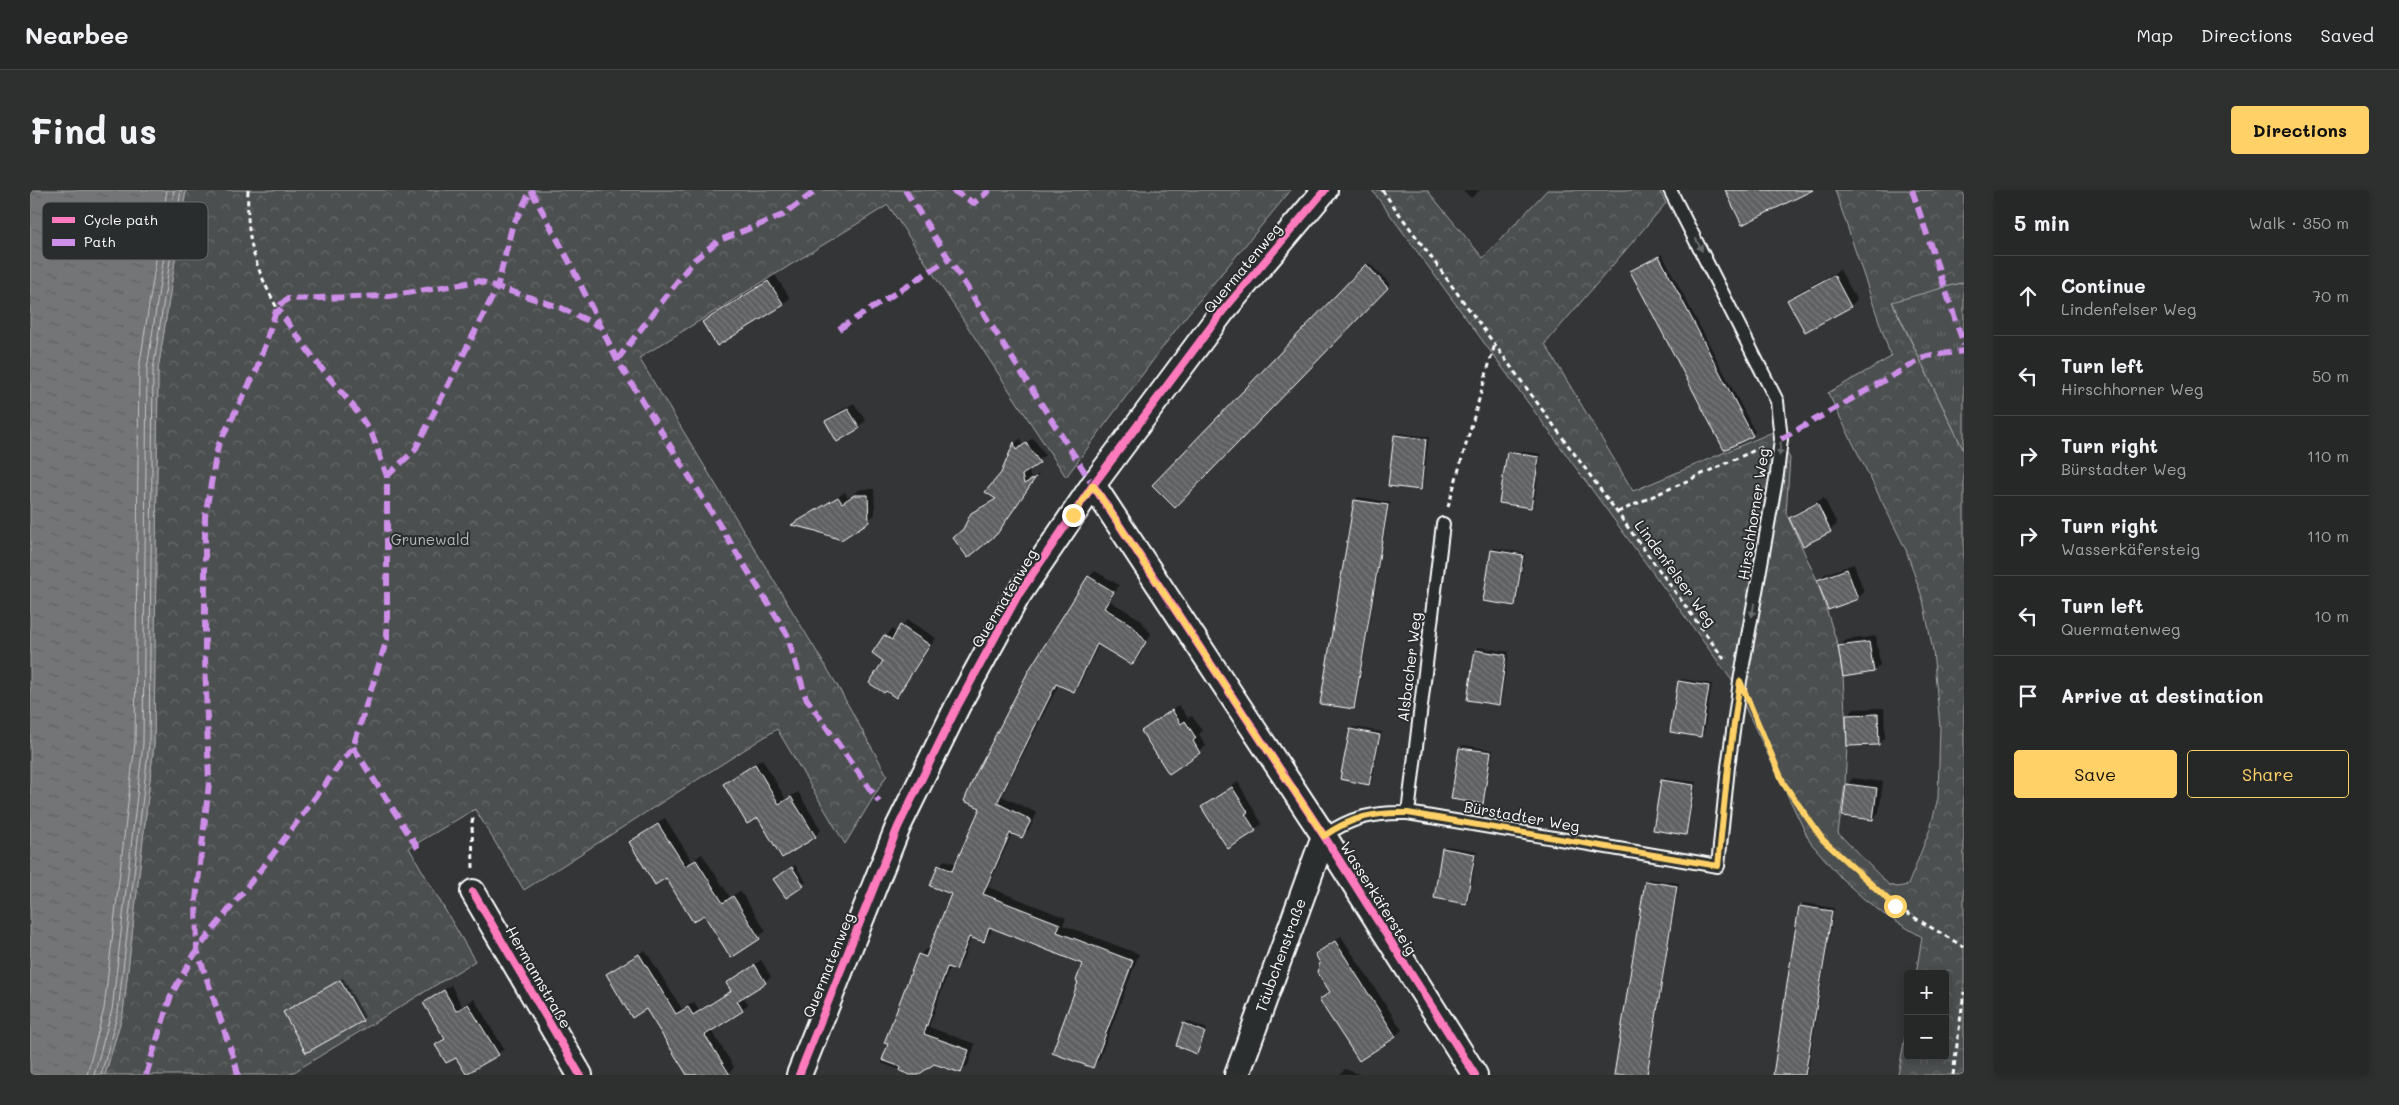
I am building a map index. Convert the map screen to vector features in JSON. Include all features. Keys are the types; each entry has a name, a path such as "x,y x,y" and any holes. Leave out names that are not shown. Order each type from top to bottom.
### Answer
{"street":[{"name":"Quermatenweg","path":"799,1075 898,827 958,705 1017,597 1093,485 1222,312 1325,190"},
{"name":"Wasserkäfersteig","path":"1093,485 1324,836 1475,1075"},
{"name":"Täubchenstraße","path":"1237,1075 1324,836"},
{"name":"Hermannstraße","path":"474,892 580,1075"}],"lane":[{"name":"Hirschhorner Weg","path":"1670,190 1777,401 1781,439 1777,474 1740,681 1728,767 1718,866"},
{"name":"Alsbacher Weg","path":"1408,813 1443,524"},
{"name":"Bürstadter Weg","path":"1324,836 1342,823 1363,815 1385,812 1408,813 1718,866"}],"path":[{"path":"248,190 249,232 253,256 260,275 277,308"},
{"path":"1443,524 1495,344"},
{"path":"1618,512 1781,439"},
{"path":"1755,716 1784,784 1823,840 1895,906 1964,947"},
{"path":"474,816 472,822 474,892"},
{"path":"1953,1075 1964,992"}],"green space":[{"name":"Grunewald","path":"186,190 1291,190 1183,320 1066,477 888,205 639,358 837,685 887,775 845,844 777,729 524,890 475,809 409,848 475,961 289,1075 105,1075 123,1013 154,744 158,370 175,260 208,260 208,202 184,202"},
{"path":"1372,190 1427,190 1483,258 1547,190 1659,190 1666,203 1545,344 1633,491 1773,432 1790,458 1786,513 1817,580 1838,646 1843,677 1847,746 1845,784 1838,833 1889,885 1897,887 1908,885 1930,829 1938,798 1940,727 1933,651 1923,600 1906,550 1828,393 1891,357 1835,190 1964,190 1964,282 1892,302 1964,451 1964,1075 1898,1075 1904,1043 1904,1060 1949,1060 1949,970 1917,970 1922,937 1885,915 1864,899 1842,879 1810,842 1733,682"},
{"path":"1964,282 1964,451 1892,301"}],"water":[{"path":"30,190 186,190 184,202 42,202 42,260 175,260 158,370 154,744 123,1013 105,1075 30,1075"}],"building":[{"path":"1725,190 1813,190 1742,225"},
{"path":"1659,256 1753,436 1724,450 1630,271"},
{"path":"1366,264 1388,288 1175,508 1152,485"},
{"path":"1834,275 1851,307 1805,332 1787,300"},
{"path":"768,281 784,305 717,346 702,322"},
{"path":"848,409 860,428 837,442 825,421"},
{"path":"1394,435 1426,439 1421,490 1388,486"},
{"path":"1014,442 1016,450 1026,443 1040,463 1022,475 1024,484 1036,477 997,534 968,558 953,538 963,529 971,513 996,499 985,492 1001,473"},
{"path":"1507,452 1539,457 1531,508 1499,503"},
{"path":"854,495 868,495 869,522 841,540 813,530 791,525 838,497 842,503"},
{"path":"1354,500 1388,505 1354,709 1320,704"},
{"path":"1817,503 1831,532 1803,546 1789,518"},
{"path":"1491,550 1523,555 1515,606 1483,601"},
{"path":"1847,569 1858,599 1828,610 1817,580"},
{"path":"1088,576 1114,592 1104,608 1133,626 1146,642 1132,665 1097,644 1074,692 1056,684 997,803 1031,820 1022,838 1010,833 983,894 1060,924 1057,932 1133,961 1093,1068 1052,1053 1078,982 1076,981 1082,964 989,927 984,942 969,937 956,970 947,967 924,1034 969,1050 961,1073 934,1064 918,1075 910,1075 900,1071 901,1067 882,1060 888,1044 884,1043 918,954 926,957 951,894 930,886 938,865 952,871 980,808 964,801 975,775 1029,670"},
{"path":"900,625 930,645 896,698 869,683 883,661 872,653 884,635 892,640"},
{"path":"1869,642 1874,672 1843,677 1838,646"},
{"path":"1475,650 1506,655 1499,705 1467,700"},
{"path":"1678,681 1709,686 1701,737 1670,732"},
{"path":"1172,710 1181,724 1185,721 1196,738 1193,741 1200,753 1169,774 1141,731"},
{"path":"1878,714 1879,745 1847,746 1846,715"},
{"path":"1350,729 1380,735 1369,785 1340,779"},
{"path":"1459,748 1491,752 1483,804 1451,799"},
{"path":"755,764 779,804 791,797 816,837 782,858 758,818 747,824 723,784"},
{"path":"1661,780 1694,785 1686,835 1653,830"},
{"path":"1846,784 1877,788 1873,820 1842,816"},
{"path":"1232,787 1248,812 1245,814 1256,831 1228,849 1201,807"},
{"path":"658,824 685,866 696,860 723,903 733,896 760,939 731,958 704,915 693,922 666,878 655,885 629,842"},
{"path":"1442,848 1475,854 1466,904 1434,898"},
{"path":"792,867 804,886 786,898 773,879"},
{"path":"1645,881 1677,886 1647,1075 1614,1075"},
{"path":"1799,906 1832,911 1805,1075 1773,1075"},
{"path":"1335,941 1396,1037 1359,1061 1319,1000 1330,992 1317,972 1320,963 1315,954"},
{"path":"639,954 676,1014 688,1007 693,1015 731,991 726,983 755,965 766,983 737,1001 743,1011 705,1035 730,1075 687,1075 646,1009 632,1018 606,974"},
{"path":"340,980 363,1021 306,1053 283,1012"},
{"path":"444,990 456,1011 468,1004 499,1055 466,1074 456,1058 446,1063 435,1045 445,1039 423,1003"},
{"path":"1183,1023 1205,1032 1197,1054 1176,1046"}],"marked path":[{"path":"531,190 569,261 617,360 787,634 806,698 879,802"},
{"path":"387,476 415,450 497,288 512,227 531,190"},
{"path":"617,360 694,260 718,241 783,215 817,190"},
{"path":"905,190 1093,485"},
{"path":"952,190 974,203 990,190"},
{"path":"1912,190 1964,345"},
{"path":"839,329 949,259"},
{"path":"238,1075 197,950 196,900 209,783 205,657 205,516 218,446 257,369 277,308 287,299 389,296 479,281 559,307 599,326"},
{"path":"146,1075 171,995 197,950 273,854 353,747 387,639 387,476 372,434 353,406 317,363 277,308"},
{"path":"1781,439 1927,356 1964,351"},
{"path":"353,747 419,850"}],"cycle path":[{"path":"799,1075 898,827 958,705 1017,597 1093,485 1222,312 1325,190"},
{"path":"1093,485 1324,836 1475,1075"},
{"path":"473,892 580,1075"}],"route":[{"path":"1073,515 1093,485 1324,836 1342,823 1363,815 1385,812 1408,813 1718,866 1728,767 1740,681 1784,784 1823,840 1895,906"}]}
